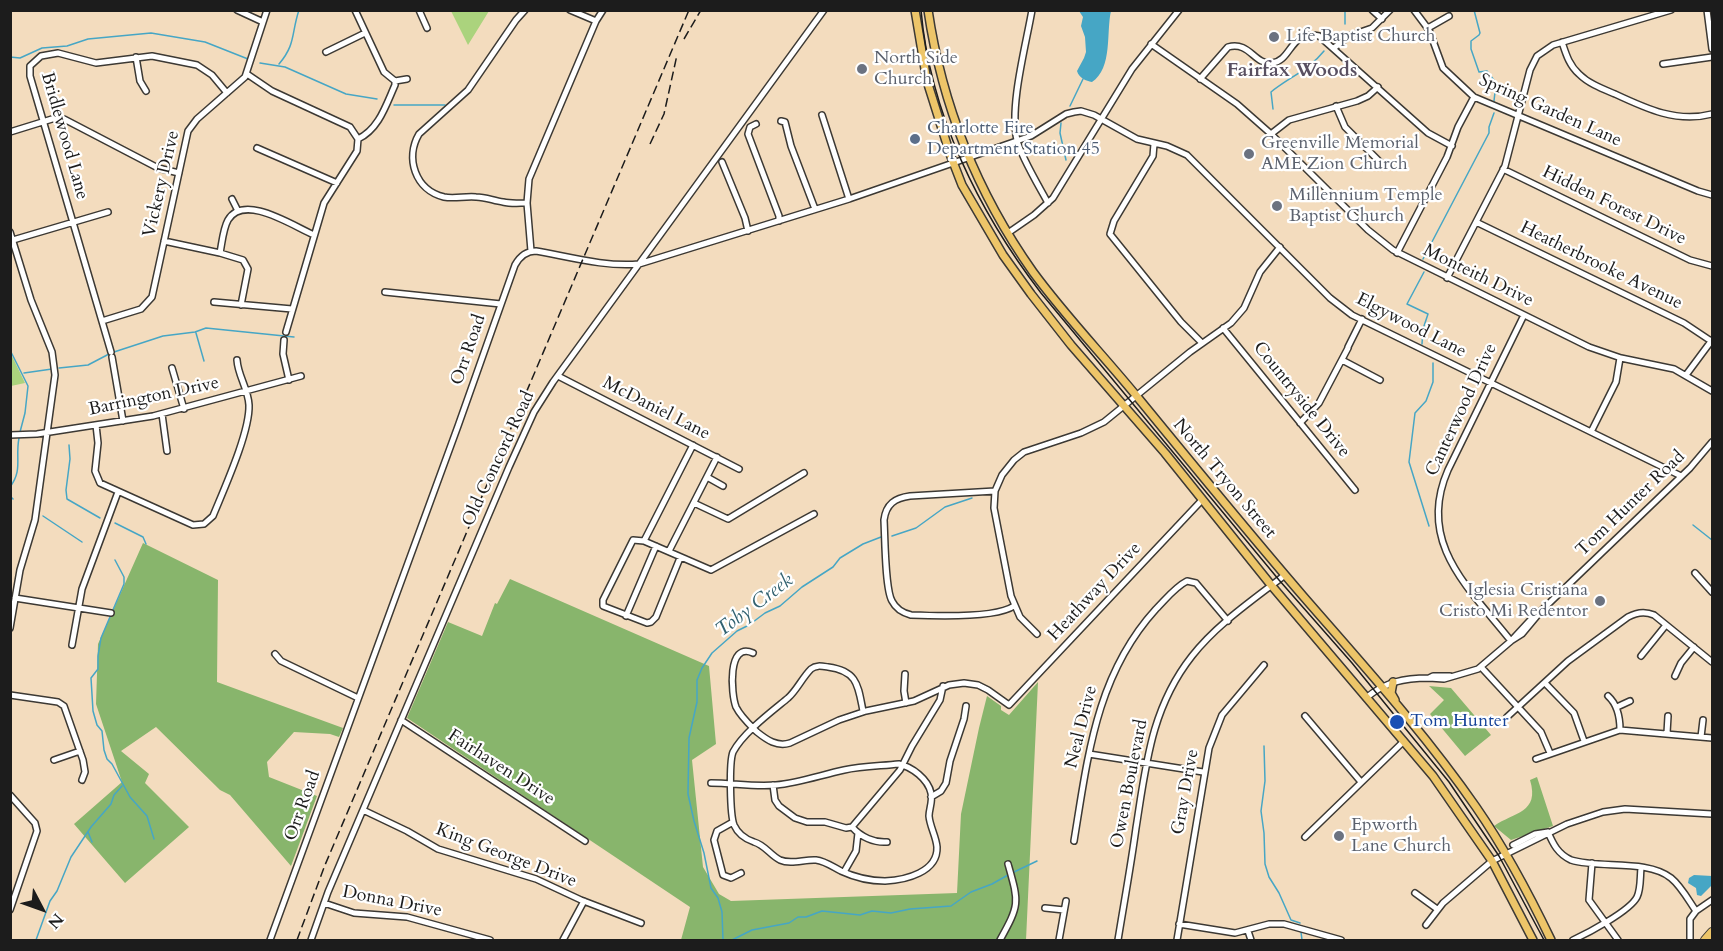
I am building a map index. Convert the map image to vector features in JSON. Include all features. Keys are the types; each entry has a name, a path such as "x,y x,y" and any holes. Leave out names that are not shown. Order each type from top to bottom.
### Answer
{"highway":[{"path":"1705,940 1713,932"}],"main road":[{"name":"North Tryon Street","path":"915,10 927,80 962,185 1004,255 1037,302 1123,407 1165,453 1271,585 1448,796 1492,861 1533,940"},
{"name":"North Tryon Street","path":"928,10 936,56 951,111 968,157 1008,233 1034,272 1072,322 1136,396 1211,490 1381,687 1452,774 1505,852 1551,940"},
{"path":"1393,682 1391,693 1398,708"}],"street":[{"path":"237,10 263,22"},
{"name":"Vickery Drive","path":"102,321 136,311 149,301 153,292 185,140 190,128 204,113 247,74 267,10"},
{"path":"355,10 384,72 395,81 406,79"},
{"path":"419,10 427,28"},
{"path":"525,10 468,90 419,134 412,159 419,180 437,195 450,198 476,196 505,203 527,203"},
{"path":"570,10 596,21"},
{"path":"603,10 596,21 527,187 531,251 601,262 639,264 849,199 1017,141"},
{"name":"Old Concord Road","path":"311,940 363,810 527,427 558,376 824,10"},
{"path":"1032,10 1016,104 1017,141 1048,203"},
{"path":"1008,233 1048,203 1066,179 1132,69 1179,10"},
{"path":"1372,10 1382,19"},
{"path":"1334,48 1349,36 1372,28 1390,10"},
{"name":"Spring Garden Lane","path":"1414,10 1428,28 1443,68 1474,97 1698,191 1713,195"},
{"path":"1448,278 1503,169 1535,59 1547,48 1562,42 1671,10"},
{"path":"1707,10 1713,49"},
{"path":"1428,28 1449,16"},
{"path":"326,52 365,33"},
{"path":"1200,79 1223,51 1232,46 1242,46 1261,60 1270,63 1280,59 1295,41 1305,36 1319,36 1428,133 1452,146"},
{"path":"1562,42 1566,56 1574,69 1594,85 1665,115 1691,117 1713,114"},
{"name":"Monteith Drive","path":"1151,44 1232,100 1271,134 1368,230 1397,253 1582,344 1620,358 1669,367 1713,391"},
{"name":"Bridlewood Lane","path":"123,421 112,355 43,122 29,72 30,66 38,57 62,53 96,63 152,56 197,65 212,75 227,93"},
{"path":"136,57 140,81 146,91"},
{"path":"1663,64 1713,57"},
{"path":"247,74 262,86 350,127 358,139 357,151 324,202 286,332"},
{"path":"358,139 375,126 395,81"},
{"path":"1271,134 1288,120 1362,99 1378,87"},
{"path":"1397,253 1452,146 1458,127 1474,97"},
{"path":"1336,106 1345,127 1383,165"},
{"name":"Elgywood Lane","path":"1017,141 1036,134 1061,117 1074,112 1088,112 1137,139 1177,150 1192,160 1334,302 1362,319 1682,476"},
{"path":"822,115 849,199"},
{"path":"10,132 56,119 68,120 158,168 179,173"},
{"path":"781,120 785,122 791,146 816,209"},
{"path":"756,124 750,127 748,134 779,221"},
{"path":"1154,144 1153,156 1114,221 1110,234 1181,322 1202,343"},
{"path":"257,148 337,183"},
{"path":"722,162 748,231"},
{"name":"Hidden Forest Drive","path":"1503,169 1690,260 1713,266"},
{"path":"232,199 238,211"},
{"path":"220,253 229,218 247,208 257,210 314,235"},
{"path":"13,240 108,212"},
{"name":"Heatherbrooke Avenue","path":"1476,222 1684,323 1712,340"},
{"path":"10,232 31,300 54,361 55,383 35,520 20,570 10,628"},
{"path":"164,242 239,257 247,266 241,305"},
{"path":"1037,634 1020,617 1014,606 995,517 995,491 1007,468 1028,450 1089,430 1123,407 1234,320 1244,308 1260,272 1280,248"},
{"name":"Orr Road","path":"270,940 516,263 524,254 531,251"},
{"path":"384,292 501,304"},
{"path":"214,302 292,309"},
{"name":"Canterwood Drive","path":"1511,641 1453,569 1442,542 1438,519 1440,494 1446,475 1524,315"},
{"path":"1300,423 1319,404 1362,319"},
{"name":"Countryside Drive","path":"1223,328 1356,490"},
{"path":"284,340 283,356 289,380"},
{"path":"1686,375 1712,340"},
{"path":"1591,432 1616,382 1620,358"},
{"path":"96,425 98,443 95,476 103,485 193,525 206,523 213,516 245,428 248,413 247,391 238,369 237,360"},
{"path":"1342,360 1380,380"},
{"path":"172,368 184,409"},
{"name":"Barrington Drive","path":"10,435 48,432 162,414 301,376"},
{"name":"McDaniel Lane","path":"558,376 739,469"},
{"path":"162,414 167,451"},
{"name":"Tom Hunter Road","path":"1366,698 1381,687 1393,682 1464,674 1481,668 1682,476 1713,442"},
{"path":"644,541 693,445"},
{"path":"669,551 717,457"},
{"path":"694,503 728,519 804,473"},
{"path":"707,477 723,486"},
{"path":"995,491 910,496 891,503 884,520 890,595 896,607 911,615 979,614 1003,611 1014,606"},
{"path":"72,645 85,579 118,492"},
{"name":"Heathway Drive","path":"944,686 957,683 974,684 988,690 1009,705 1202,500"},
{"path":"680,558 654,620 647,623 604,607 603,600 631,542 637,539 711,570 814,514"},
{"path":"626,616 656,546"},
{"path":"1695,573 1713,592"},
{"name":"Owen Boulevard","path":"1118,940 1146,763 1157,718 1178,676 1202,645 1285,575"},
{"name":"Neal Drive","path":"1074,841 1089,754 1103,699 1127,648 1141,627 1171,593 1182,584 1192,580 1228,621"},
{"path":"15,598 111,613"},
{"path":"1507,717 1568,661 1633,614 1640,612 1651,614 1713,662"},
{"path":"1641,656 1666,625"},
{"path":"1675,676 1678,667 1694,647"},
{"path":"753,653 744,650 735,659 733,694 740,713 753,728 769,741 786,744 863,711 906,703 944,686"},
{"path":"275,654 281,661 358,698"},
{"name":"Gray Drive","path":"1177,940 1203,772 1210,743 1222,715 1264,665"},
{"path":"711,783 731,784 773,785 851,769 902,765 921,777 932,797 930,817 937,849 935,858 928,868 915,875 886,881 872,880 844,872 819,860 790,862 780,860 764,846 741,834 733,822 731,784 731,760 734,751 753,728 792,695 812,669 819,666 840,670 850,675 858,685 863,711"},
{"path":"1481,668 1544,735 1550,753"},
{"path":"905,674 906,703"},
{"path":"1545,682 1574,713 1584,741"},
{"path":"773,785 775,800 779,806 795,818 807,822 852,827 891,782 940,699 944,686"},
{"path":"10,695 58,702 64,706 85,765 82,780"},
{"path":"1608,696 1617,707 1620,729"},
{"path":"1617,707 1630,701"},
{"path":"932,797 946,783 950,760 966,706"},
{"path":"1305,716 1361,782"},
{"path":"1667,733 1668,716"},
{"name":"Fairhaven Drive","path":"401,720 585,841"},
{"path":"1701,737 1703,720"},
{"path":"1536,759 1620,729 1713,738"},
{"path":"1305,837 1404,741"},
{"path":"54,760 80,751"},
{"path":"1089,754 1203,772"},
{"path":"10,795 35,823 38,831 10,910"},
{"path":"1426,925 1437,909 1505,852 1581,819 1612,810 1637,808 1713,814"},
{"name":"King George Drive","path":"363,810 438,849 529,876 641,923"},
{"path":"733,822 717,831 714,840 723,875 731,878 741,873"},
{"path":"852,827 858,833 878,842 887,842"},
{"path":"1548,832 1555,847 1564,857 1578,862 1657,870 1670,877 1696,911"},
{"path":"844,872 856,851 858,833"},
{"path":"1592,863 1589,900 1618,940"},
{"path":"1000,940 1014,914 1018,898 1008,864"},
{"path":"1573,940 1605,922 1635,900 1639,891 1641,868"},
{"path":"1416,893 1437,909"},
{"path":"1697,940 1690,938 1690,919 1696,911 1713,900"},
{"path":"563,940 584,901"},
{"path":"1059,940 1066,901"},
{"name":"Donna Drive","path":"324,903 354,913 406,917 490,940"},
{"path":"1045,908 1064,910"},
{"path":"1179,924 1227,933 1269,924 1284,924 1341,940"},
{"path":"1248,930 1251,940"}],"green space":[{"path":"451,11 489,11 468,45"},
{"path":"11,354 25,383 11,386"},
{"path":"143,543 218,580 217,682 343,728 339,737 330,734 294,732 267,762 269,777 317,796 291,866 230,795 220,790 156,727 121,751 149,774 145,783 189,827 125,883 74,824 122,782 96,704 98,644"},
{"path":"510,579 709,666 716,744 692,760 703,867 719,894 731,901 957,893 961,814 987,696 1009,715 1038,682 1026,940 681,940 690,907 407,718 448,622 482,636 495,603 497,604"},
{"path":"1429,686 1451,688 1491,735 1465,756 1430,714 1444,700"},
{"path":"1537,777 1553,826 1511,840 1494,826 1528,805 1532,791 1530,780"}],"water":[{"path":"1079,11 1111,11 1106,59 1099,76 1092,82 1083,79 1077,71 1086,52 1085,37 1081,26 1083,17"},
{"path":"1694,875 1712,876 1712,885 1701,896 1697,895 1696,888 1688,883 1689,878"}],"waterway":[{"path":"279,64 291,44 299,10"},
{"path":"1474,10 1480,33 1471,41 1471,49 1479,72 1487,71 1496,83 1494,101"},
{"path":"1345,11 1345,24"},
{"path":"10,57 20,58 42,48 67,46 88,39 151,33 205,42 248,59"},
{"path":"1273,109 1271,92 1305,69 1324,51"},
{"path":"260,63 285,67 346,94 377,99"},
{"path":"1070,106 1083,79"},
{"path":"394,105 445,105"},
{"path":"1423,259 1489,133 1494,113"},
{"path":"1061,123 1060,133 1066,160"},
{"path":"1422,344 1423,329 1428,314 1407,304 1424,272"},
{"path":"114,352 163,336 195,332 206,328 294,337"},
{"path":"196,333 204,361"},
{"path":"10,350 28,386 20,432"},
{"path":"59,368 88,365 109,354"},
{"path":"1429,526 1409,462 1415,413 1426,401 1433,382 1433,363"},
{"path":"24,373 52,369"},
{"path":"10,487 18,469 19,438"},
{"path":"69,445 67,499 100,518"},
{"path":"10,496 13,499"},
{"name":"Toby Creek","path":"892,536 916,528 945,507 972,498"},
{"path":"43,516 82,542"},
{"path":"115,523 143,537 146,544"},
{"path":"1693,525 1712,540"},
{"name":"Toby Creek","path":"723,940 722,912 718,898 711,888 688,794 689,738 697,702 697,680 712,653 737,631 780,606 802,587 833,567 840,558 863,544 881,537"},
{"path":"115,560 124,577 124,584 101,638 98,669 91,678 93,711 97,725 102,731 107,759 130,797 147,816 154,839"},
{"path":"1264,746 1265,781 1261,811 1265,864 1269,877 1291,920 1300,923"},
{"path":"36,940 50,901 57,891 71,857 122,786"},
{"path":"88,832 92,842"},
{"path":"1014,872 1037,861"},
{"path":"732,940 752,930 789,923 798,917 806,917 822,911 860,915 872,911 891,913 951,906 971,892 1008,875"},
{"path":"1301,932 1302,940"}],"tram line":[{"path":"921,10 926,49 947,124 978,195 1018,262 1041,293 1449,782 1499,856 1544,940"}],"railway":[{"path":"297,940 325,865 689,10"},
{"path":"684,39 701,10"},
{"path":"650,144 664,114 677,55"}],"place":[{"name":"Life Baptist Church","path":"1274,37"},
{"name":"North Side Church","path":"862,69"},
{"name":"Charlotte Fire Department Station 45","path":"915,139"},
{"name":"Greenville Memorial AME Zion Church","path":"1249,154"},
{"name":"Millennium Temple Baptist Church","path":"1277,206"},
{"name":"Iglesia Cristiana Cristo Mi Redentor","path":"1600,601"},
{"name":"Tom Hunter","path":"1397,722"},
{"name":"Epworth Lane Church","path":"1339,836"}],"district":[{"name":"Fairfax Woods","path":"1292,71"}]}
